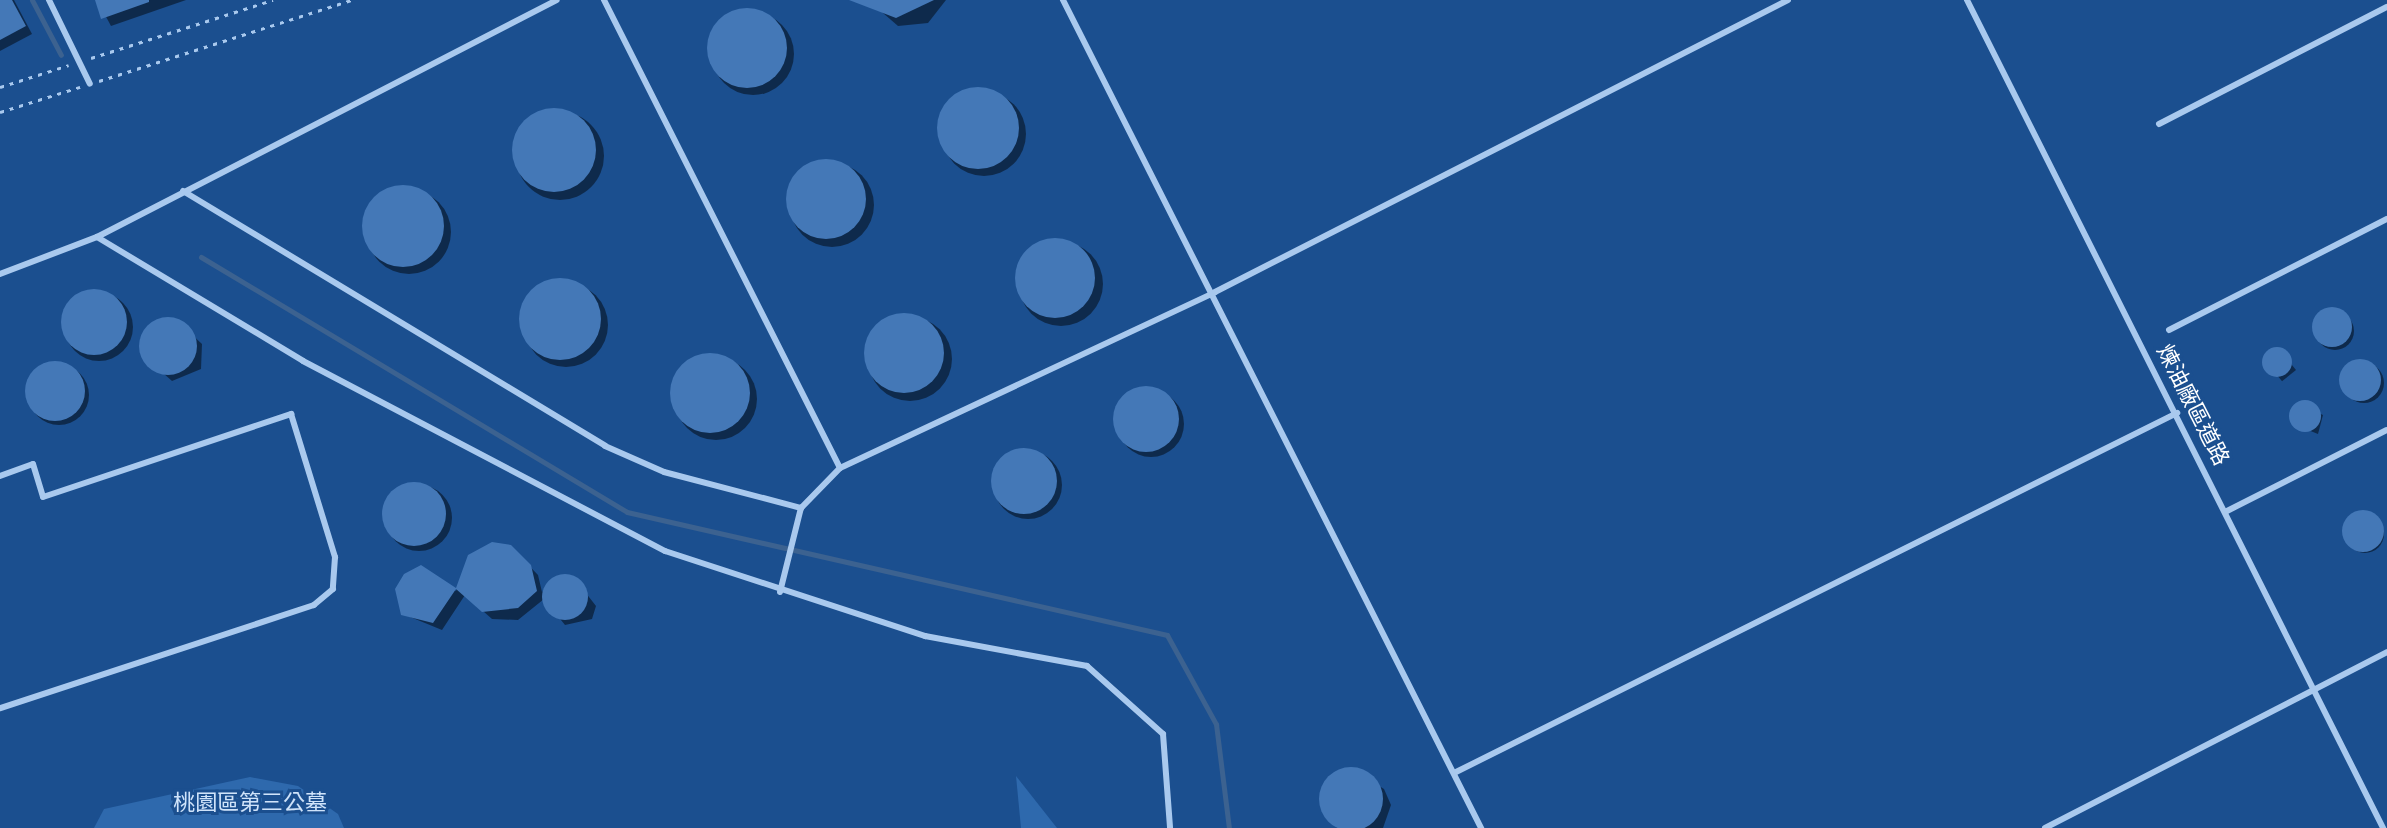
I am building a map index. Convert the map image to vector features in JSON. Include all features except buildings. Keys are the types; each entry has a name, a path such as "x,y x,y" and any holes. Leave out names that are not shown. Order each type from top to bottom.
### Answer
{"lane":[{"path":"49,0 90,84"},
{"path":"0,274 97,237 557,0"},
{"path":"604,0 840,468"},
{"path":"1063,0 1215,292 1481,828"},
{"path":"780,592 801,508 840,468 1215,292 1788,0"},
{"name":"煉油廠區道路","path":"1967,0 2227,511 2383,828"},
{"path":"2159,124 2387,7"},
{"path":"183,191 605,446 664,472 801,508"},
{"path":"2169,330 2387,219"},
{"path":"97,237 303,361 580,512 780,592 925,636 1087,666 1163,734 1170,828"},
{"path":"1454,773 2177,413"},
{"path":"0,476 33,464 43,497 291,414 335,557 333,589 314,605 0,708"},
{"path":"2227,511 2387,430"},
{"path":"2045,828 2387,652"}],"path":[{"path":"0,87 273,0"},
{"path":"0,112 351,0"}],"green space":[{"path":"1016,776 1057,828 1021,828"},
{"name":"桃園區第三公墓","path":"250,777 298,786 338,814 344,828 94,828 104,809"}],"waterway":[{"path":"32,0 61,55"},
{"path":"201,257 627,512 1167,635 1216,724 1229,828"}]}
